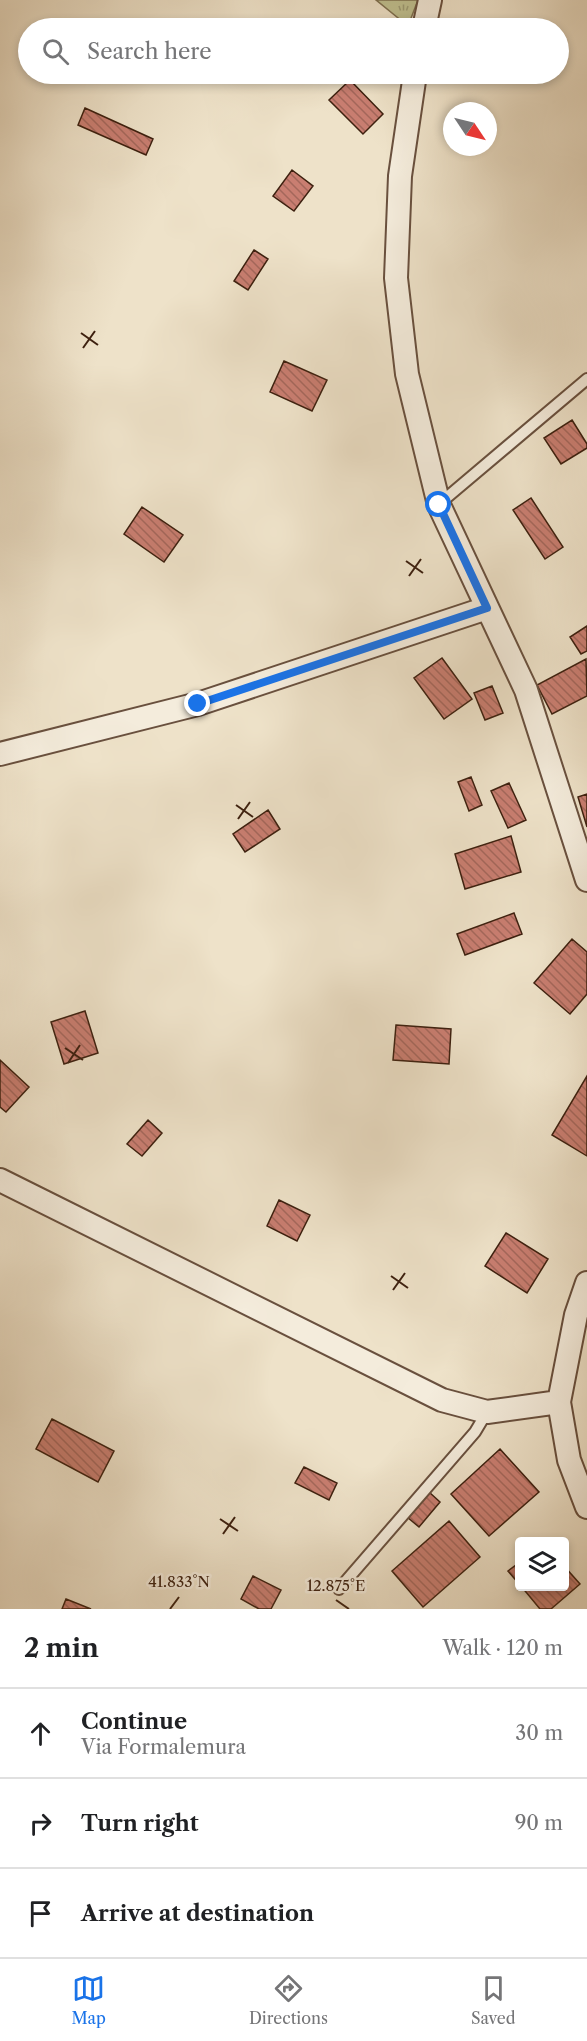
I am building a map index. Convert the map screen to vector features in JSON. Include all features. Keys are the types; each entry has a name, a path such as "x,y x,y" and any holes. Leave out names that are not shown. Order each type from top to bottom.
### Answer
{"street":[{"path":"426,18 430,0"},
{"path":"413,84 399,176 396,278 407,374 439,505 526,690 587,880"},
{"path":"0,754 198,704 487,608"},
{"path":"0,1180 442,1400 487,1412 559,1402"},
{"path":"587,1283 576,1315 559,1402 569,1460 587,1508"}],"lane":[{"path":"439,505 587,379"},
{"path":"339,1589 475,1432 487,1412"}],"green space":[{"path":"376,0 418,0 411,18 398,18"}],"building":[{"path":"346,84 354,84 383,114 363,134 329,100"},
{"path":"85,108 153,139 146,155 78,125"},
{"path":"292,170 313,186 294,211 273,196"},
{"path":"254,250 268,259 248,290 234,281"},
{"path":"284,361 327,380 312,411 270,392"},
{"path":"572,420 587,444 587,448 561,464 544,438"},
{"path":"531,498 563,547 545,559 513,510"},
{"path":"142,507 183,535 164,562 124,534"},
{"path":"587,626 587,651 581,654 570,637"},
{"path":"442,658 472,699 444,719 414,678"},
{"path":"586,659 587,696 552,714 537,685"},
{"path":"492,686 503,713 485,720 474,693"},
{"path":"471,777 482,805 469,811 458,782"},
{"path":"509,783 526,820 508,828 491,791"},
{"path":"587,794 587,827 578,797"},
{"path":"268,810 280,829 245,852 233,834"},
{"path":"511,836 521,872 465,889 455,854"},
{"path":"514,913 522,934 465,955 457,934"},
{"path":"572,939 587,952 587,994 570,1014 534,983"},
{"path":"85,1011 98,1053 64,1064 51,1022"},
{"path":"396,1025 451,1029 449,1064 393,1060"},
{"path":"0,1060 29,1087 6,1112 0,1107"},
{"path":"587,1076 587,1156 552,1135"},
{"path":"148,1120 162,1133 142,1156 127,1144"},
{"path":"279,1200 310,1215 297,1241 267,1226"},
{"path":"506,1233 548,1259 527,1293 485,1266"},
{"path":"52,1419 114,1451 98,1482 36,1449"},
{"path":"500,1449 539,1492 489,1536 451,1494"},
{"path":"304,1467 337,1483 329,1500 295,1483"},
{"path":"429,1492 440,1502 419,1527 407,1517"},
{"path":"449,1521 480,1557 423,1607 392,1571"},
{"path":"515,1566 515,1579 508,1571"},
{"path":"569,1572 580,1584 551,1609 540,1609 525,1591 569,1591"},
{"path":"253,1576 281,1590 271,1609 259,1609 241,1599"},
{"path":"66,1599 91,1609 62,1609"}],"route":[{"path":"198,704 487,608 439,505"}]}
